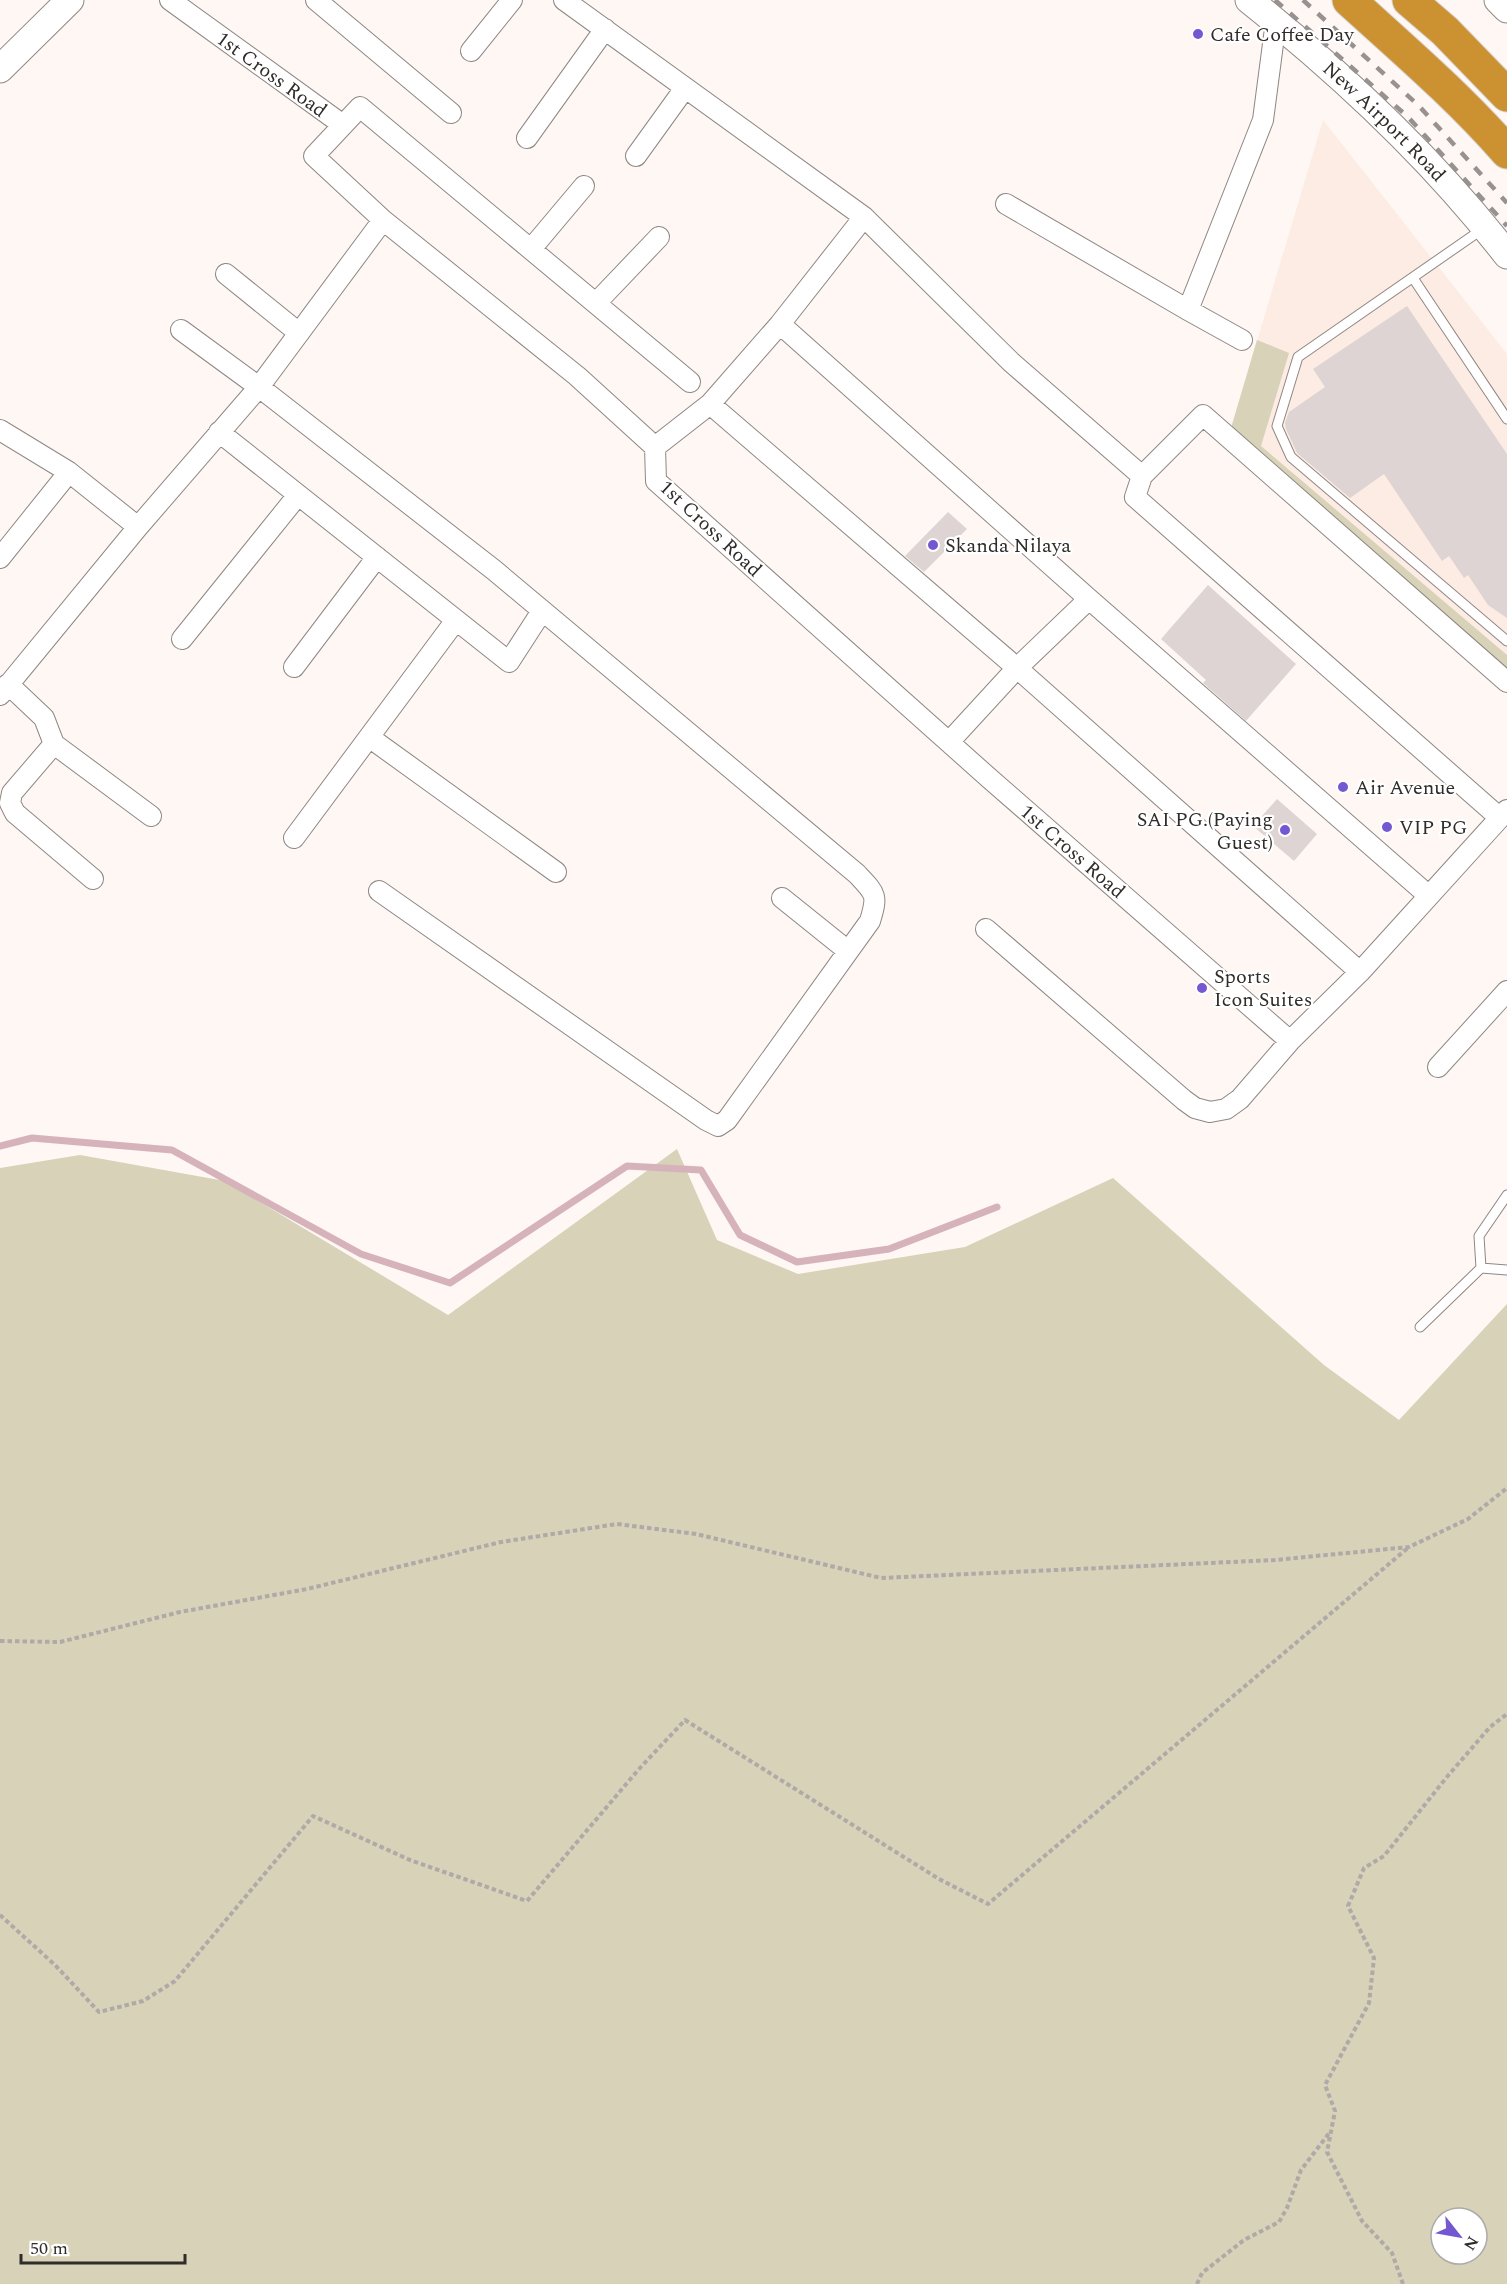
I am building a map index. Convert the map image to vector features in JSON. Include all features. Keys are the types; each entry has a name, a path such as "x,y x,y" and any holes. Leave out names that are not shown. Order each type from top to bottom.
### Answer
{"highway":[{"path":"1349,0 1417,61 1487,129 1507,152"},
{"path":"1409,0 1445,31 1507,95"}],"street":[{"path":"0,69 70,0"},
{"name":"1st Cross Road","path":"170,0 344,125 314,156 383,220 577,376 655,447 656,481 1290,1041"},
{"path":"316,0 451,112"},
{"path":"471,51 512,0"},
{"path":"564,0 864,217 1011,362 1142,476"},
{"name":"New Airport Road","path":"1249,0 1276,21 1406,138 1486,227 1507,255"},
{"path":"1498,0 1507,9"},
{"path":"1188,310 1263,120 1276,21"},
{"path":"527,138 605,29"},
{"path":"636,156 685,88"},
{"path":"344,125 360,107 690,382"},
{"path":"531,249 584,186"},
{"path":"1006,204 1242,340"},
{"path":"655,447 710,404 780,324 864,217"},
{"path":"152,816 54,744 44,718 4,689 138,527 259,387 383,220"},
{"path":"596,303 659,237"},
{"path":"226,274 298,333"},
{"path":"780,324 1089,599 1429,896"},
{"path":"181,330 259,387 494,570 864,881 871,889 876,902 870,921 849,951 727,1120 718,1126 706,1120 379,891"},
{"path":"710,404 1017,668 1360,972"},
{"path":"986,929 1195,1108 1210,1112 1226,1109 1240,1099 1290,1041 1360,972 1503,814 1135,497 1142,476 1203,415 1507,682"},
{"path":"0,430 69,472 138,527"},
{"path":"219,432 509,662 542,611"},
{"path":"0,558 69,472"},
{"path":"182,639 298,495"},
{"path":"294,667 377,557"},
{"path":"949,742 1017,668 1089,599"},
{"path":"294,838 456,620"},
{"path":"369,737 555,872"},
{"path":"54,744 12,793 10,803 15,813 93,879"},
{"path":"782,898 849,951"},
{"path":"1438,1067 1507,991"}],"lane":[{"path":"1486,227 1298,357 1277,426 1291,457 1507,641"},
{"path":"1413,278 1507,419"},
{"path":"1481,1268 1479,1236 1507,1195"},
{"path":"1420,1327 1481,1268 1507,1270"}],"path":[{"path":"0,1915 55,1965 99,2012 143,2001 175,1981 313,1815 410,1860 527,1901 639,1769 685,1720 939,1879 987,1904 1409,1547 1468,1519 1507,1488"},
{"path":"0,1641 60,1642 180,1612 307,1589 501,1542 617,1524 696,1534 881,1578 1275,1560 1409,1547"},
{"path":"1403,2284 1392,2253 1362,2221 1327,2152 1335,2111 1325,2085 1369,2003 1374,1958 1348,1906 1364,1868 1384,1856 1490,1727 1507,1714"},
{"path":"1197,2284 1202,2273 1244,2240 1279,2222 1287,2208 1301,2170 1330,2131"}],"shaded area":[{"path":"1323,120 1507,354 1507,673 1231,428"},
{"path":"1257,340 1289,353 1261,446 1507,655 1507,673 1231,428"},
{"path":"677,1149 717,1240 798,1274 965,1247 1113,1178 1324,1365 1399,1420 1507,1304 1507,2284 0,2284 0,1168 80,1155 225,1181 448,1315"}],"building":[{"path":"1407,306 1507,454 1507,618 1488,605 1468,575 1464,578 1449,556 1442,561 1384,474 1350,498 1297,453 1286,429 1285,423 1289,412 1325,387 1313,369"},
{"name":"Skanda Nilaya","path":"948,512 967,529 924,572 905,556"},
{"path":"1208,585 1296,664 1246,721 1203,683 1206,680 1161,639"},
{"name":"SAI PG.(Paying Guest)","path":"1277,799 1317,834 1294,861 1253,826"}],"waterway":[{"path":"0,1146 32,1138 172,1150 361,1254 450,1283 627,1166 701,1170 740,1235 797,1262 889,1249 997,1207"}],"railway":[{"path":"1275,0 1408,117 1507,226"},
{"path":"1303,0 1419,106 1507,203"}],"place":[{"name":"Cafe Coffee Day","path":"1198,34"},
{"name":"Skanda Nilaya","path":"933,545"},
{"name":"Air Avenue","path":"1343,787"},
{"name":"VIP PG","path":"1387,827"},
{"name":"SAI PG.(Paying Guest)","path":"1285,830"},
{"name":"Sports Icon Suites","path":"1202,988"}]}
